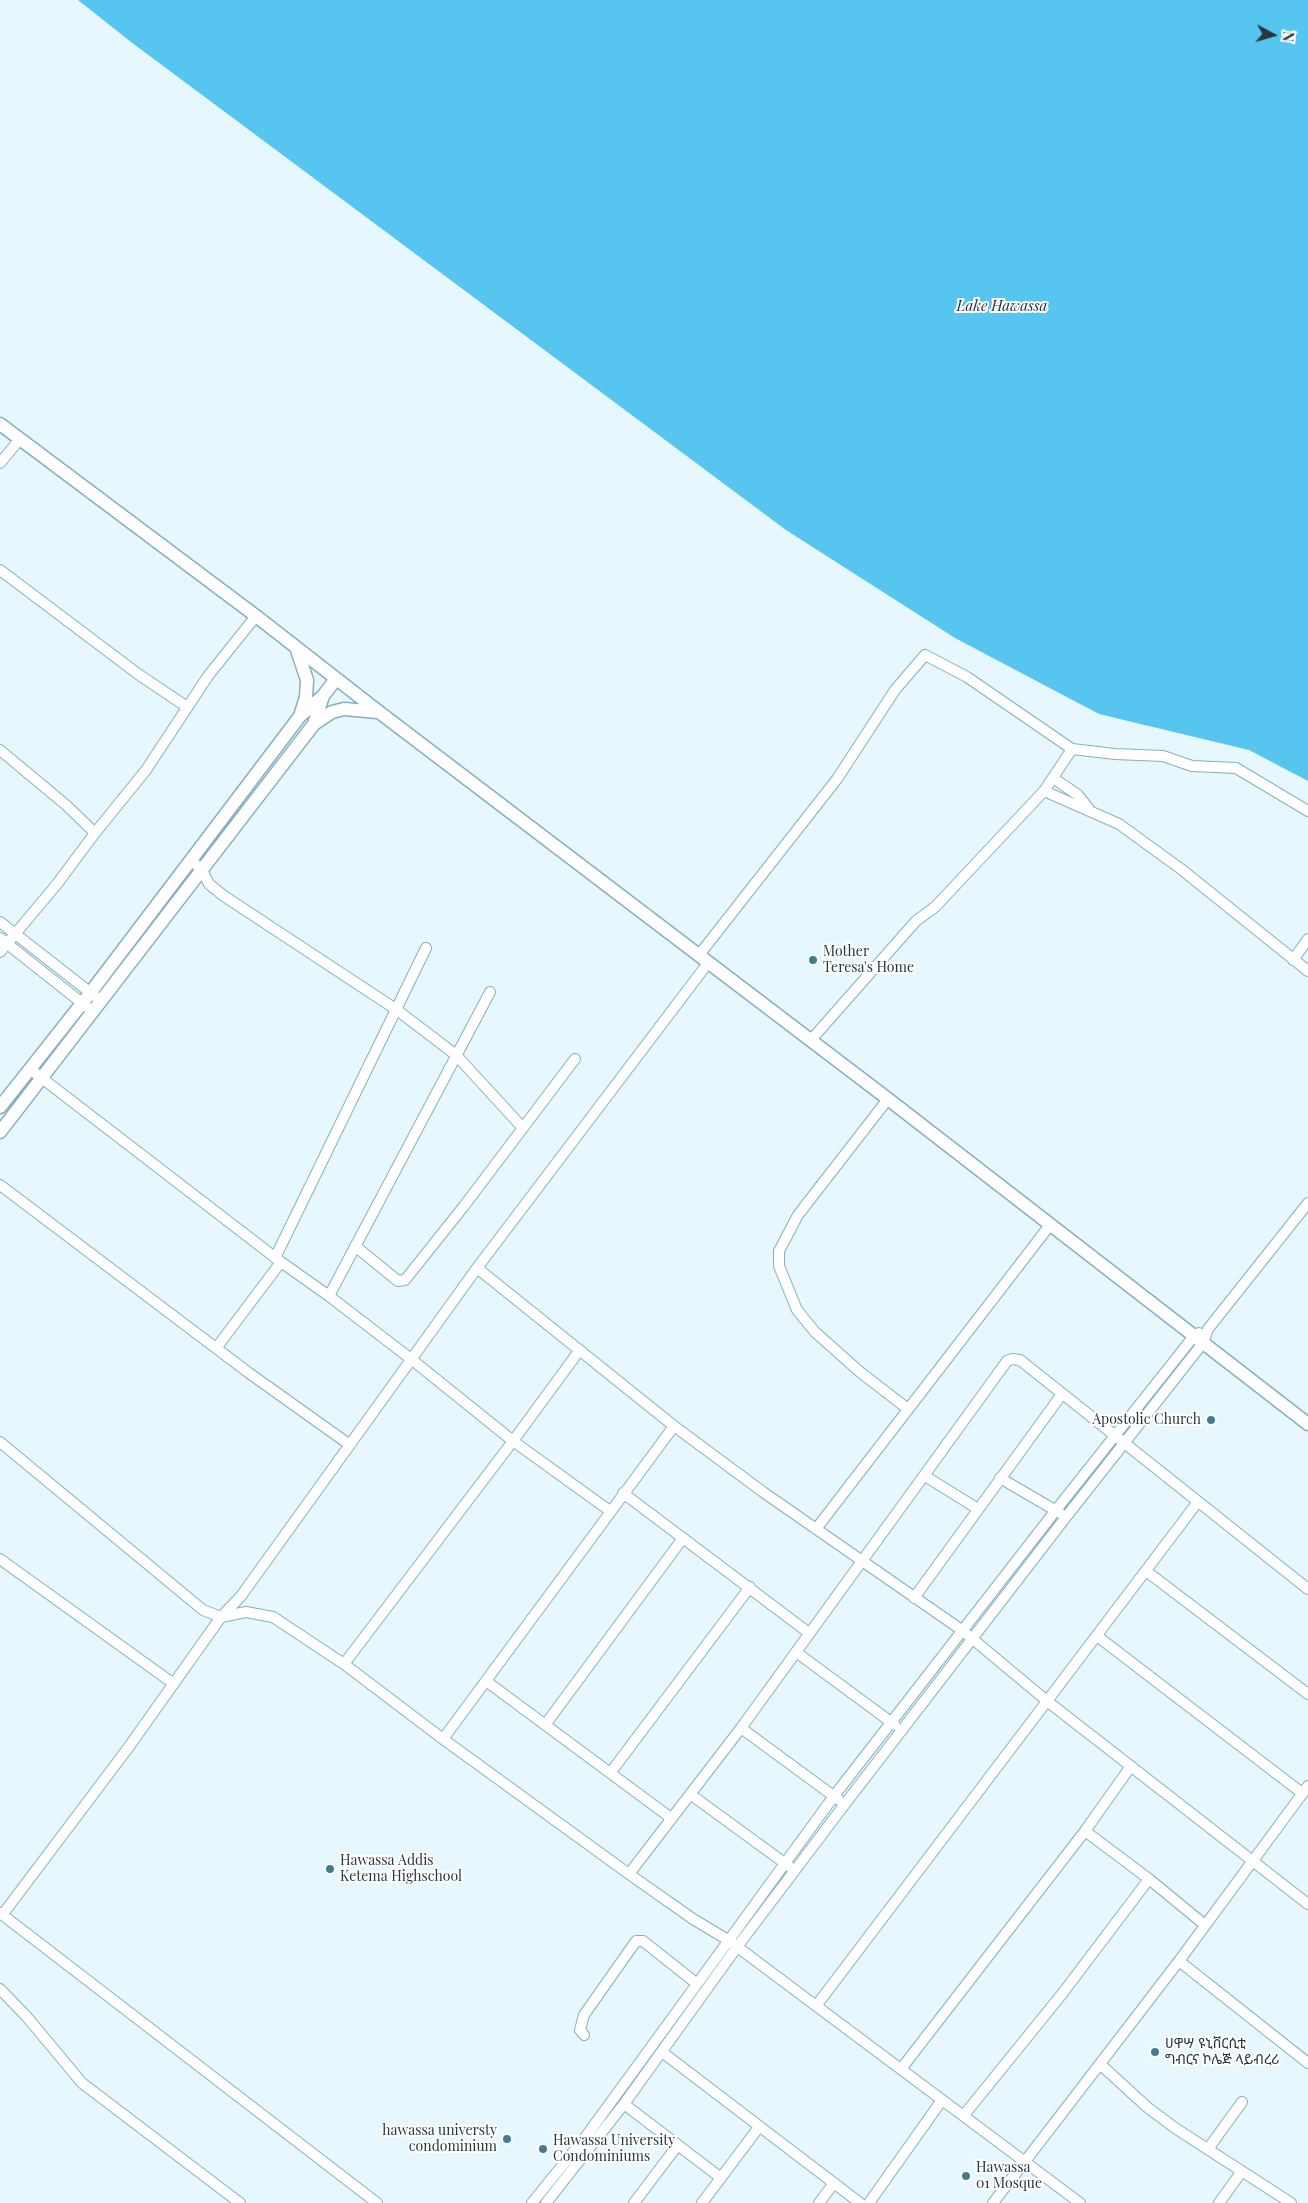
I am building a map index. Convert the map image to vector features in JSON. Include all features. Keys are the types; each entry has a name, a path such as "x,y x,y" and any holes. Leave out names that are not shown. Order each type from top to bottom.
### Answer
{"main road":[{"path":"0,424 256,616 379,712 811,1040 1308,1424"},
{"path":"298,650 305,670 307,689 300,716"},
{"path":"0,1107 91,992 300,716 323,696 336,679"},
{"path":"314,724 323,696"},
{"path":"0,1132 314,724 332,712 344,709 359,708 379,712"},
{"path":"277,746 290,755"}],"street":[{"path":"0,463 20,440"},
{"path":"0,570 138,674 187,707"},
{"path":"0,952 4,941 15,933 57,884 146,770 168,739 187,707 233,643 256,616"},
{"path":"377,2203 1,1914 174,1684 220,1617 241,1596 477,1268 836,779 895,690 926,654 967,677 1072,749 1115,754 1158,755 1171,757 1192,766 1236,768 1308,811"},
{"path":"811,1040 916,921 935,907 1044,791 1072,749"},
{"path":"0,750 66,805 95,833"},
{"path":"1053,778 1078,794 1089,810"},
{"path":"1044,791 1119,824 1308,971"},
{"path":"191,860 202,870 210,884 224,896 397,1010 456,1055 522,1127"},
{"path":"0,922 91,992 98,1007"},
{"path":"1293,960 1308,938"},
{"path":"4,941 82,1003 98,1007"},
{"path":"217,1347 278,1260 426,948"},
{"path":"329,1296 490,992"},
{"path":"355,1246 398,1281 405,1280 464,1206 575,1059"},
{"path":"30,1069 278,1260 329,1296 411,1359 513,1441 610,1511"},
{"path":"888,1100 798,1215 779,1250 778,1266 797,1310 814,1332 908,1410"},
{"path":"0,1185 350,1445"},
{"path":"546,2203 624,2104 737,1947 845,1804 1066,1517 1121,1438 1308,1203"},
{"path":"816,1528 1050,1225"},
{"path":"477,1268 674,1426 963,1631 1047,1701 1307,1900"},
{"path":"344,1664 579,1351"},
{"path":"629,1874 742,1728 1007,1361 1012,1359 1020,1360 1121,1438 1197,1503 1308,1589"},
{"path":"914,1598 1062,1394"},
{"path":"442,1739 674,1426"},
{"path":"532,2203 587,2135 834,1796 1056,1510 1121,1438"},
{"path":"0,1442 203,1610 220,1617 246,1612 273,1617 344,1664 442,1739 629,1874 692,1919 728,1940 1080,2203"},
{"path":"925,1476 978,1509"},
{"path":"1000,1478 1066,1517"},
{"path":"623,1493 809,1633"},
{"path":"816,2006 1197,1503"},
{"path":"544,1726 683,1538"},
{"path":"0,1559 92,1623 174,1684"},
{"path":"1146,1571 1308,1694"},
{"path":"611,1772 750,1587"},
{"path":"994,2203 1179,1961 1305,1790 1097,1636"},
{"path":"796,1652 902,1730"},
{"path":"486,1681 544,1726 611,1772 671,1818"},
{"path":"742,1728 845,1804"},
{"path":"901,2069 1085,1831 1131,1766"},
{"path":"690,1794 795,1871"},
{"path":"1085,1831 1149,1878 1205,1925"},
{"path":"964,2116 1062,1994 1149,1878"},
{"path":"584,2035 580,2030 584,2015 636,1941 644,1941 696,1984"},
{"path":"1179,1961 1308,2063"},
{"path":"0,1989 27,2017 82,2083 240,2203"},
{"path":"662,2052 860,2203"},
{"path":"1100,2064 1147,2107 1291,2203"},
{"path":"869,2203 942,2100"},
{"path":"1208,2149 1242,2102"},
{"path":"624,2104 721,2178"},
{"path":"702,2203 759,2127"},
{"path":"634,2203 677,2146"},
{"path":"1219,2203 1242,2171"},
{"path":"819,2203 834,2183"}],"water":[{"name":"Lake Hawassa","path":"78,0 1308,0 1308,781 1249,750 1099,714 955,638 786,530 131,42"}],"place":[{"name":"Mother Teresa's Home","path":"813,960"},
{"name":"Apostolic Church","path":"1211,1420"},
{"name":"Hawassa Addis Ketema Highschool","path":"330,1869"},
{"name":"ሀዋሣ ዩኒቨርሲቲ ግብርና ኮሌጅ ላይብረሪ","path":"1155,2052"},
{"name":"hawassa universty condominium","path":"507,2139"},
{"name":"Hawassa University Condominiums","path":"543,2149"},
{"name":"Hawassa 01 Mosque","path":"966,2176"}]}
